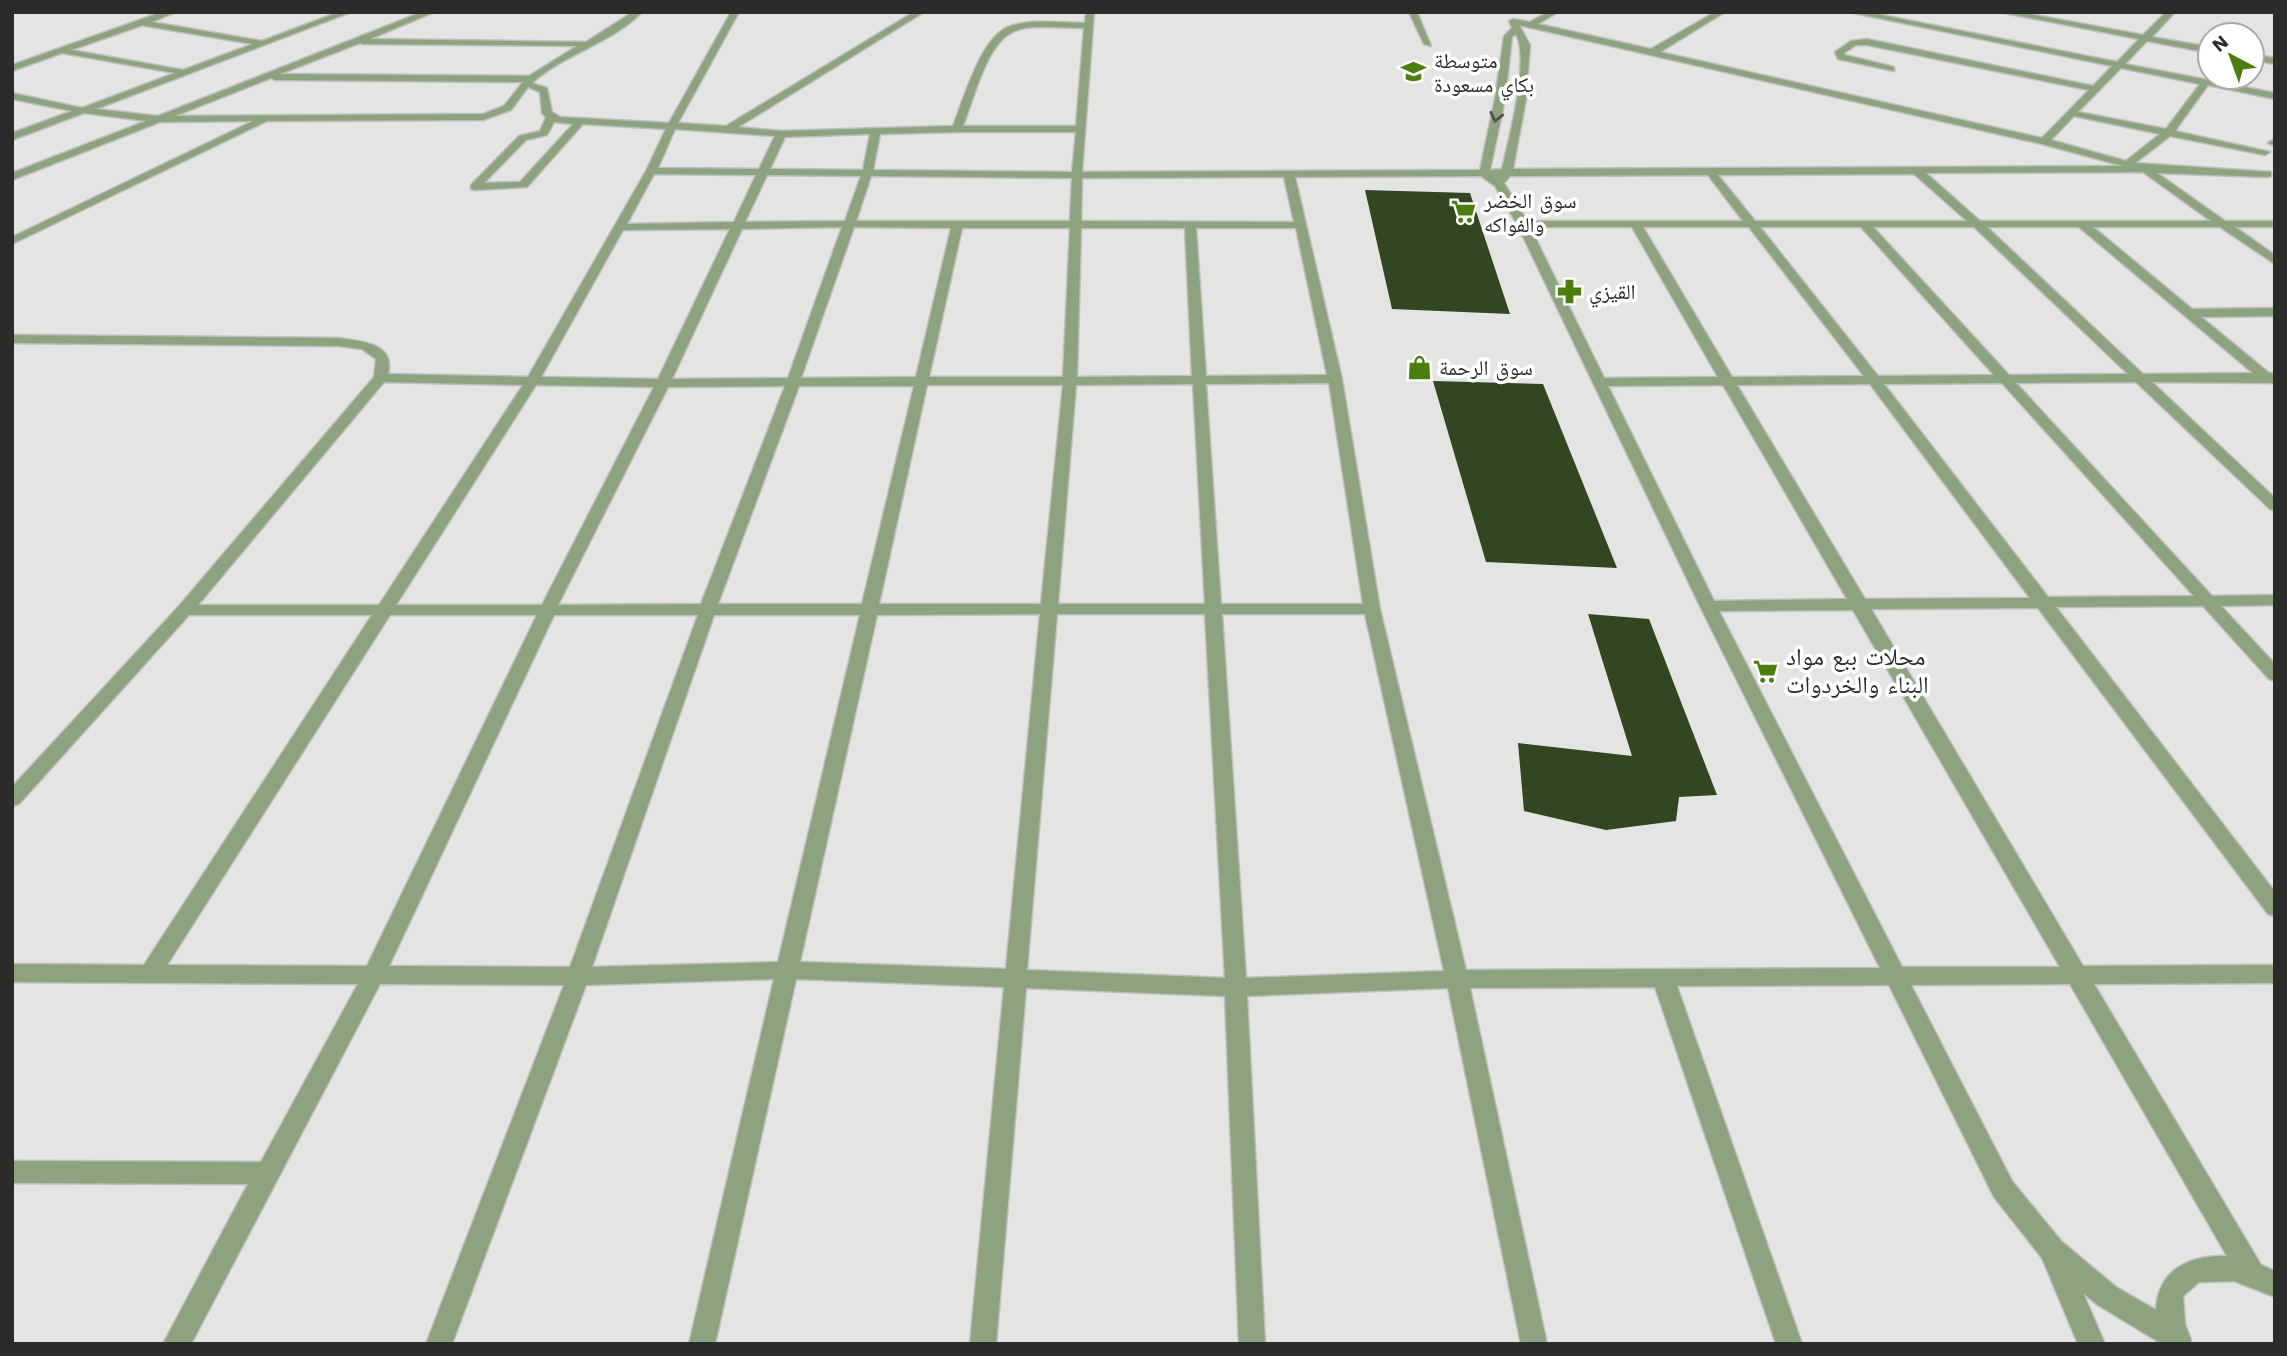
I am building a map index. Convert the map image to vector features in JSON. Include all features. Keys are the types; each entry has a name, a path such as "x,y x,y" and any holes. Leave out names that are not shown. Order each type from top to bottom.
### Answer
{"street":[{"path":"12,68 171,12"},
{"path":"320,12 343,14"},
{"path":"12,177 430,12"},
{"path":"12,96 79,110 157,118 495,116 510,109 529,81 584,44 630,20 638,12"},
{"path":"149,975 532,381 651,172 672,126 735,12"},
{"path":"727,129 920,12"},
{"path":"983,1344 1047,608 1070,379 1077,175 1090,12"},
{"path":"1413,12 1428,44"},
{"path":"1513,21 1535,19 1554,12"},
{"path":"1651,52 1721,12"},
{"path":"1853,12 2196,81"},
{"path":"2004,12 2196,48"},
{"path":"2044,141 2171,12"},
{"path":"12,137 343,14"},
{"path":"1535,19 1651,52 2044,141 2144,169 2275,261"},
{"path":"1513,21 1508,36 1500,99 1497,177 1894,978 2003,1189 2052,1250 2107,1296 2178,1340"},
{"path":"1497,177 1521,99 1526,45 1513,21"},
{"path":"143,22 261,44"},
{"path":"957,129 994,40 1008,30 1026,25 1090,26"},
{"path":"353,41 584,44"},
{"path":"1891,69 1851,61 1841,57 1839,52 1854,43 1867,42 2095,89"},
{"path":"62,52 183,72"},
{"path":"265,77 529,81 544,90 547,113 551,117 579,123 780,134 876,130 1082,129"},
{"path":"2127,164 2169,132 2199,91"},
{"path":"2248,91 2275,96"},
{"path":"2071,113 2265,152"},
{"path":"12,241 270,117"},
{"path":"551,117 544,134 523,138 475,187 523,185 579,123"},
{"path":"439,1344 578,976 708,609 793,383 867,174 876,130"},
{"path":"176,1344 376,972 548,610 663,383 780,134"},
{"path":"2271,176 2261,167 2265,152 2274,142"},
{"path":"651,172 1497,177 1711,172 2144,169 2271,176"},
{"path":"1711,172 1873,379 2275,908"},
{"path":"1918,172 1978,225 2275,506"},
{"path":"1289,174 1335,379 1372,609 1457,979 1534,1344"},
{"path":"619,227 848,224 1301,225"},
{"path":"1522,224 2275,224"},
{"path":"2082,224 2272,380"},
{"path":"702,1344 957,225"},
{"path":"1636,225 2078,978 2264,1279"},
{"path":"1190,226 1236,987 1252,1344"},
{"path":"1866,226 2275,675"},
{"path":"2188,313 2275,312"},
{"path":"12,339 338,342 370,346 382,357 385,366 380,378 185,610 12,799"},
{"path":"380,378 663,383 1070,379 1199,382 1335,379"},
{"path":"1599,382 2005,378 2272,380"},
{"path":"1708,606 2275,600"},
{"path":"185,610 1372,609"},
{"path":"12,973 149,975 376,972 578,976 788,970 1236,987 1457,979 2078,978 2275,974"},
{"path":"1663,978 1790,1344"},
{"path":"12,1172 266,1173"},
{"path":"2052,1250 2092,1344"},
{"path":"2178,1340 2169,1306 2176,1281 2189,1272 2207,1266 2264,1279"}],"building":[{"path":"1365,190 1470,193 1510,314 1392,309"},
{"path":"1433,381 1543,384 1617,568 1486,562"},
{"path":"1588,614 1649,619 1717,795 1679,797 1676,821 1606,830 1524,811 1518,743 1632,756"}],"place":[{"name":"متوسطة بكاي مسعودة","path":"1414,72"},
{"name":"سوق الخضر والفواكه","path":"1464,212"},
{"name":"القيزي","path":"1569,291"},
{"name":"سوق الرحمة","path":"1419,367"},
{"name":"محلات ببع مواد البناء والخردوات","path":"1766,671"}]}
